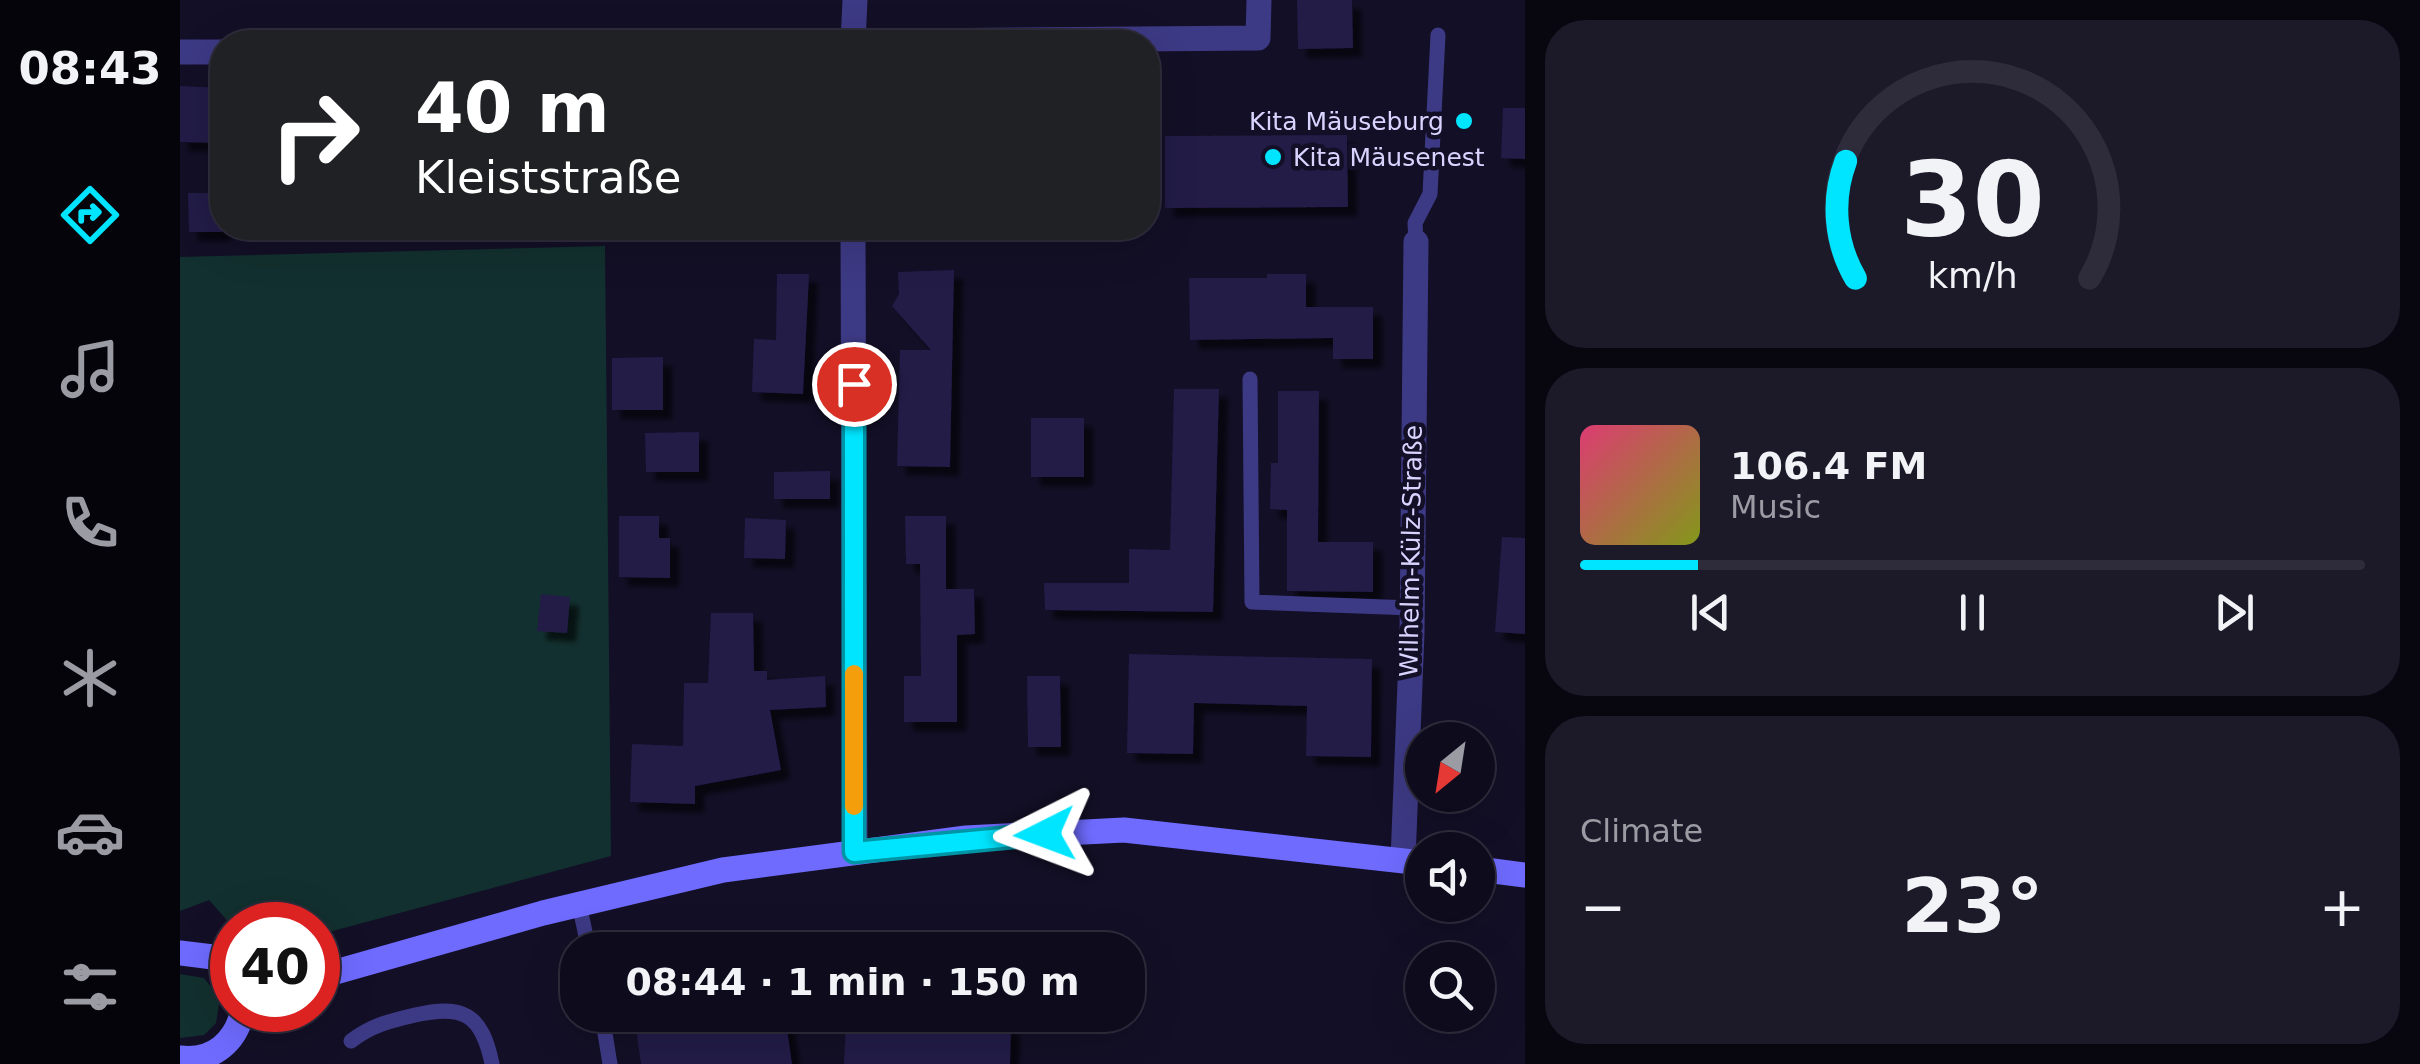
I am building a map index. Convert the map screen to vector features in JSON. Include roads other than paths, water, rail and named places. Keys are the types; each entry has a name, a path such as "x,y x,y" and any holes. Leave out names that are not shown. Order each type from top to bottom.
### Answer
{"street":[{"path":"854,30 855,0"},
{"path":"1160,39 1258,38 1259,0"},
{"path":"180,52 210,52"},
{"path":"853,240 854,852"},
{"name":"Wilhelm-Külz-Straße","path":"1413,832 1416,242"},
{"name":"Wilhelm-Külz-Straße","path":"340,971 543,913 723,870 966,838 1124,830 1405,861"},
{"path":"1495,872 1525,876"},
{"path":"180,953 210,957"},
{"path":"195,1060 235,1032"}],"lane":[{"path":"1416,242 1415,223 1430,194 1438,36"},
{"path":"1250,378 1252,602 1412,608"},
{"path":"580,904 585,932"},
{"path":"351,1041 372,1025 443,1008 463,1012 478,1023 492,1064"},
{"path":"605,1032 610,1064"}],"place":[{"name":"Kita Mäuseburg","path":"1464,121"},
{"name":"Kita Mäusenest","path":"1273,157"}]}
